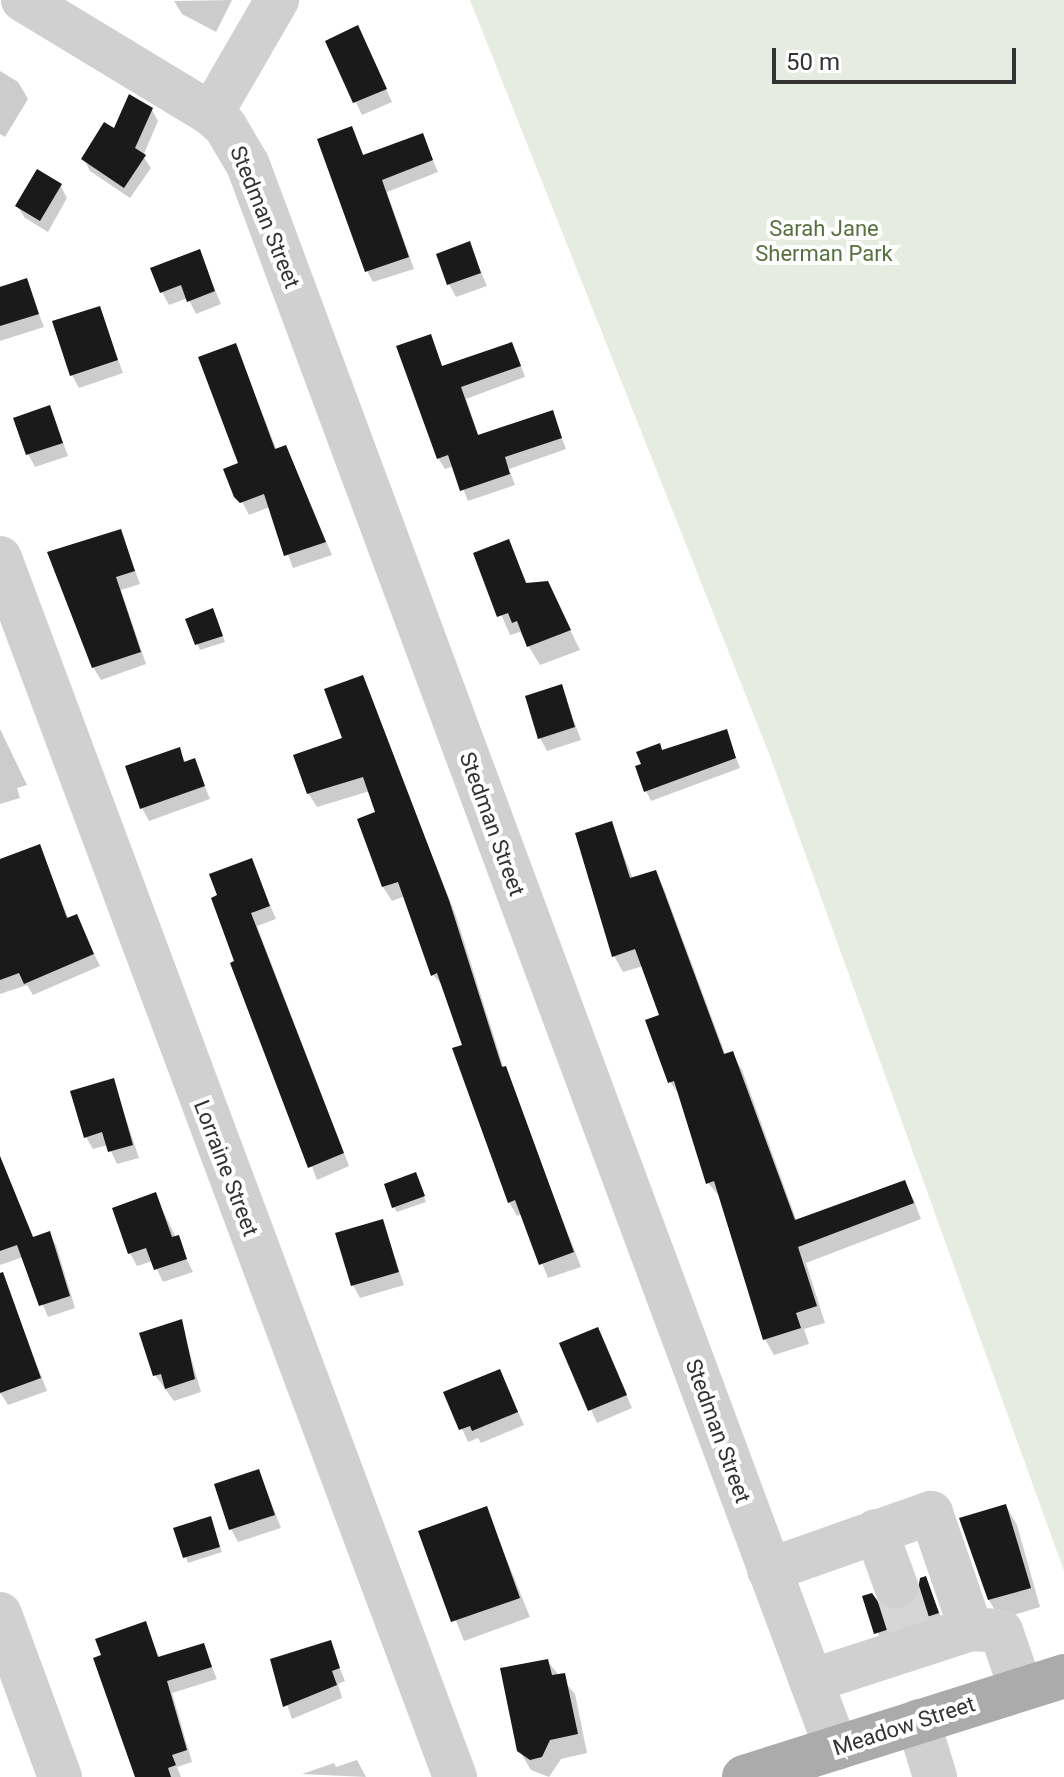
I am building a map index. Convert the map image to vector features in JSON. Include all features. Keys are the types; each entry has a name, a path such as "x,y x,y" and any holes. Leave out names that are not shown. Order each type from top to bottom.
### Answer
{"main road":[{"name":"Meadow Street","path":"744,1777 790,1770 836,1748 1052,1683"}],"street":[{"name":"Stedman Street","path":"23,0 211,114 234,138 256,186 836,1748"},
{"path":"211,114 277,0"},
{"name":"Lorraine Street","path":"0,558 455,1777"},
{"path":"769,1570 931,1513 971,1629"},
{"path":"876,1531 896,1586"},
{"path":"0,1614 60,1777"},
{"path":"811,1681 912,1637 971,1629 1001,1631 1052,1683"},
{"path":"918,1721 935,1777"}],"green space":[{"name":"Sarah Jane Sherman Park","path":"470,0 1064,0 1064,1571 770,756"}],"building":[{"path":"358,25 387,89 353,103 325,41"},
{"path":"129,94 153,108 135,148 146,155 124,188 81,159 104,122 114,128"},
{"path":"352,126 363,155 423,133 433,160 382,180 409,257 365,272 317,139"},
{"path":"37,169 62,184 40,221 15,206"},
{"path":"470,241 481,273 447,285 436,254"},
{"path":"200,249 215,291 187,302 181,285 160,293 150,268"},
{"path":"27,278 39,314 0,326 0,287"},
{"path":"100,306 118,360 70,376 52,321"},
{"path":"431,334 442,366 512,342 521,366 461,387 478,435 553,410 562,438 505,457 510,474 460,491 448,455 437,459 396,346"},
{"path":"236,343 275,449 286,445 326,542 284,556 264,494 240,503 234,497 223,469 238,463 198,357"},
{"path":"50,405 63,443 26,455 13,418"},
{"path":"121,529 135,571 116,577 141,652 92,668 47,552"},
{"path":"509,539 526,583 548,581 571,630 527,647 517,621 512,623 508,613 497,617 473,553"},
{"path":"213,608 223,636 195,645 185,619"},
{"path":"363,675 449,900 502,1067 506,1066 574,1252 539,1265 515,1200 508,1203 452,1048 462,1045 437,973 431,976 398,882 382,887 357,819 375,812 363,777 307,794 293,755 342,738 324,689"},
{"path":"562,684 575,727 538,739 525,696"},
{"path":"727,729 736,758 644,792 635,766 641,764 636,752 660,743 662,750"},
{"path":"180,747 184,762 195,758 205,786 140,809 125,766"},
{"path":"612,821 630,878 656,870 724,1054 733,1051 795,1220 905,1180 914,1203 798,1247 817,1306 796,1313 801,1328 763,1340 714,1181 706,1184 674,1081 668,1083 645,1020 659,1015 635,949 612,957 575,833"},
{"path":"40,844 67,918 77,914 94,954 24,984 19,973 0,980 0,859"},
{"path":"252,858 270,906 251,913 344,1153 308,1168 230,963 234,961 211,898 217,895 209,874"},
{"path":"114,1078 133,1145 108,1152 102,1132 84,1138 70,1091"},
{"path":"0,1156 33,1237 50,1231 70,1296 39,1306 17,1245 0,1251"},
{"path":"416,1172 425,1196 392,1208 384,1184"},
{"path":"156,1192 172,1237 179,1235 187,1259 154,1270 146,1248 128,1254 112,1208"},
{"path":"383,1219 399,1272 351,1286 335,1233"},
{"path":"3,1272 41,1378 0,1393 0,1273"},
{"path":"182,1319 195,1379 165,1389 161,1374 153,1376 139,1333"},
{"path":"598,1327 627,1395 588,1411 559,1343"},
{"path":"500,1369 518,1412 472,1431 470,1426 459,1430 443,1392"},
{"path":"259,1469 275,1515 229,1530 214,1484"},
{"path":"1006,1504 1031,1588 988,1600 959,1518"},
{"path":"487,1506 520,1598 451,1622 418,1531"},
{"path":"211,1516 220,1547 183,1558 173,1528"},
{"path":"926,1576 939,1613 874,1634 862,1596 872,1593 881,1606 904,1610 916,1601 920,1578"},
{"path":"146,1621 158,1657 204,1643 212,1667 167,1681 187,1750 172,1755 176,1765 168,1768 171,1777 135,1777 93,1658 101,1655 95,1639"},
{"path":"331,1640 340,1668 332,1671 337,1685 283,1707 270,1659"},
{"path":"548,1659 552,1675 565,1673 578,1734 550,1740 542,1757 530,1760 517,1751 500,1668"}],"tunnel":[{"path":"896,1586 909,1627"}]}
